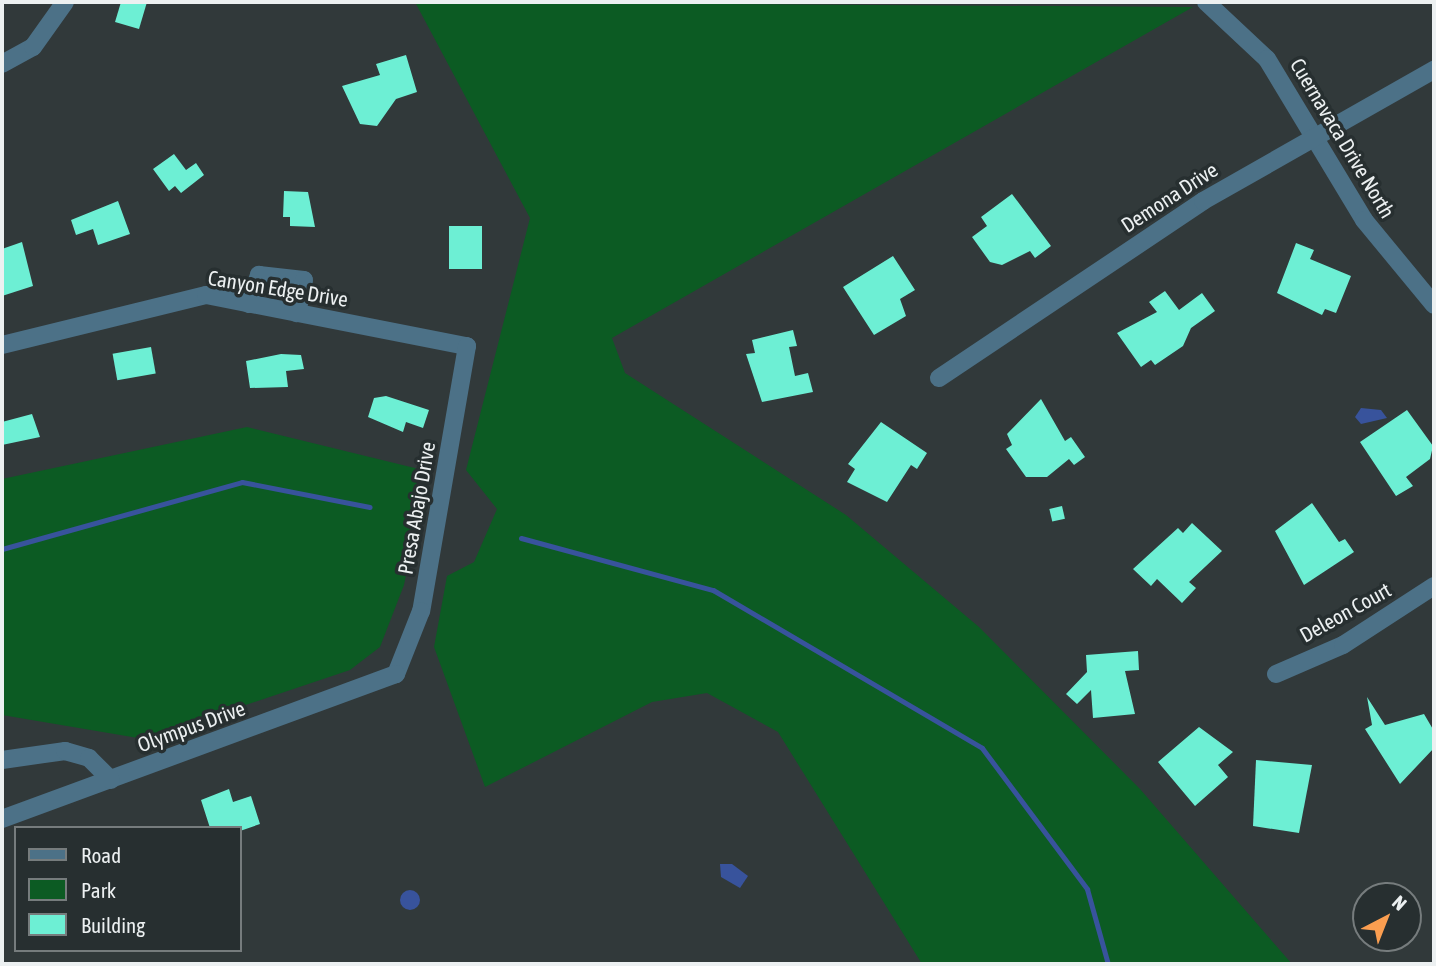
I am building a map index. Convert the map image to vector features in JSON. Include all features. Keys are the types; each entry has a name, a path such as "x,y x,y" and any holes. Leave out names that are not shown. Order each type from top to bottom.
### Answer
{"street":[{"path":"2,64 33,47 65,2"},
{"name":"Cuernavaca Drive North","path":"1206,2 1267,59 1317,135 1364,220 1434,305"},
{"name":"Demona Drive","path":"939,378 1203,201 1434,70"},
{"path":"249,304 259,275 304,280 297,313"},
{"name":"Canyon Edge Drive","path":"2,345 206,295 467,346"},
{"name":"Presa Abajo Drive","path":"396,674 421,611 467,346"},
{"name":"Deleon Court","path":"1276,674 1343,645 1434,586"},
{"name":"Olympus Drive","path":"2,819 396,674"},
{"path":"2,760 65,751 89,758 111,780"}],"green space":[{"path":"415,2 1193,7 612,338 625,373 846,515 979,627 1140,789 1292,964 922,964 778,732 707,693 652,702 485,787 434,647 447,576 474,562 497,509 466,470 530,218"},
{"path":"247,427 427,471 404,585 380,647 350,670 144,739 2,715 2,479"}],"water":[{"path":"1361,408 1381,410 1387,418 1361,424 1355,417"},
{"path":"720,864 732,864 748,876 740,888 721,877"},
{"path":"406,890 414,890 420,900 414,910 406,910 400,904 400,896"}],"building":[{"path":"121,2 147,2 139,29 115,22"},
{"path":"406,55 417,92 396,99 377,126 360,124 342,86 380,75 376,64"},
{"path":"174,154 186,170 196,163 204,175 181,193 175,186 169,191 153,169"},
{"path":"284,191 308,192 315,227 290,226 290,217 283,217"},
{"path":"1012,194 1051,246 1035,258 1030,251 1002,265 990,262 972,237 987,226 981,217"},
{"path":"118,201 130,234 98,245 93,229 76,235 71,220"},
{"path":"449,226 482,226 482,269 449,269"},
{"path":"22,242 33,286 2,296 2,249"},
{"path":"1296,243 1314,250 1310,259 1351,276 1336,313 1325,309 1322,315 1277,293"},
{"path":"893,256 915,290 900,299 906,316 874,335 843,287"},
{"path":"1165,291 1179,310 1202,293 1215,311 1191,328 1183,346 1155,365 1151,360 1141,367 1117,333 1157,312 1149,302"},
{"path":"793,330 797,346 789,347 795,376 808,373 813,392 762,402 746,354 755,353 752,340"},
{"path":"151,347 156,374 117,380 113,354"},
{"path":"281,354 301,355 304,369 286,371 288,387 250,388 246,361"},
{"path":"386,396 429,410 423,428 406,422 403,432 368,417 374,398"},
{"path":"1041,399 1065,441 1071,437 1085,457 1074,465 1069,459 1047,477 1026,477 1006,449 1012,445 1007,434"},
{"path":"1407,410 1433,446 1430,459 1406,477 1413,486 1396,496 1360,442"},
{"path":"32,414 40,437 2,445 2,422"},
{"path":"881,422 927,453 917,469 911,465 887,502 847,482 855,469 848,464"},
{"path":"1312,503 1339,542 1345,539 1354,552 1304,585 1275,531"},
{"path":"1062,506 1065,519 1052,522 1049,509"},
{"path":"1192,523 1222,551 1189,582 1196,588 1182,603 1157,579 1151,586 1133,569 1178,528 1183,533"},
{"path":"1138,651 1139,670 1125,671 1135,714 1093,718 1091,690 1077,704 1066,694 1087,672 1086,655"},
{"path":"1367,697 1385,725 1424,714 1434,731 1434,748 1400,784 1365,729 1372,725"},
{"path":"1199,727 1233,752 1218,765 1228,777 1195,806 1158,762"},
{"path":"1256,760 1312,765 1299,833 1253,826"},
{"path":"229,789 233,802 251,796 260,824 242,830 242,826 209,826 201,800"}],"waterway":[{"path":"2,549 242,482 370,507"},
{"path":"521,538 713,590 982,748 1087,889 1108,964"}]}
